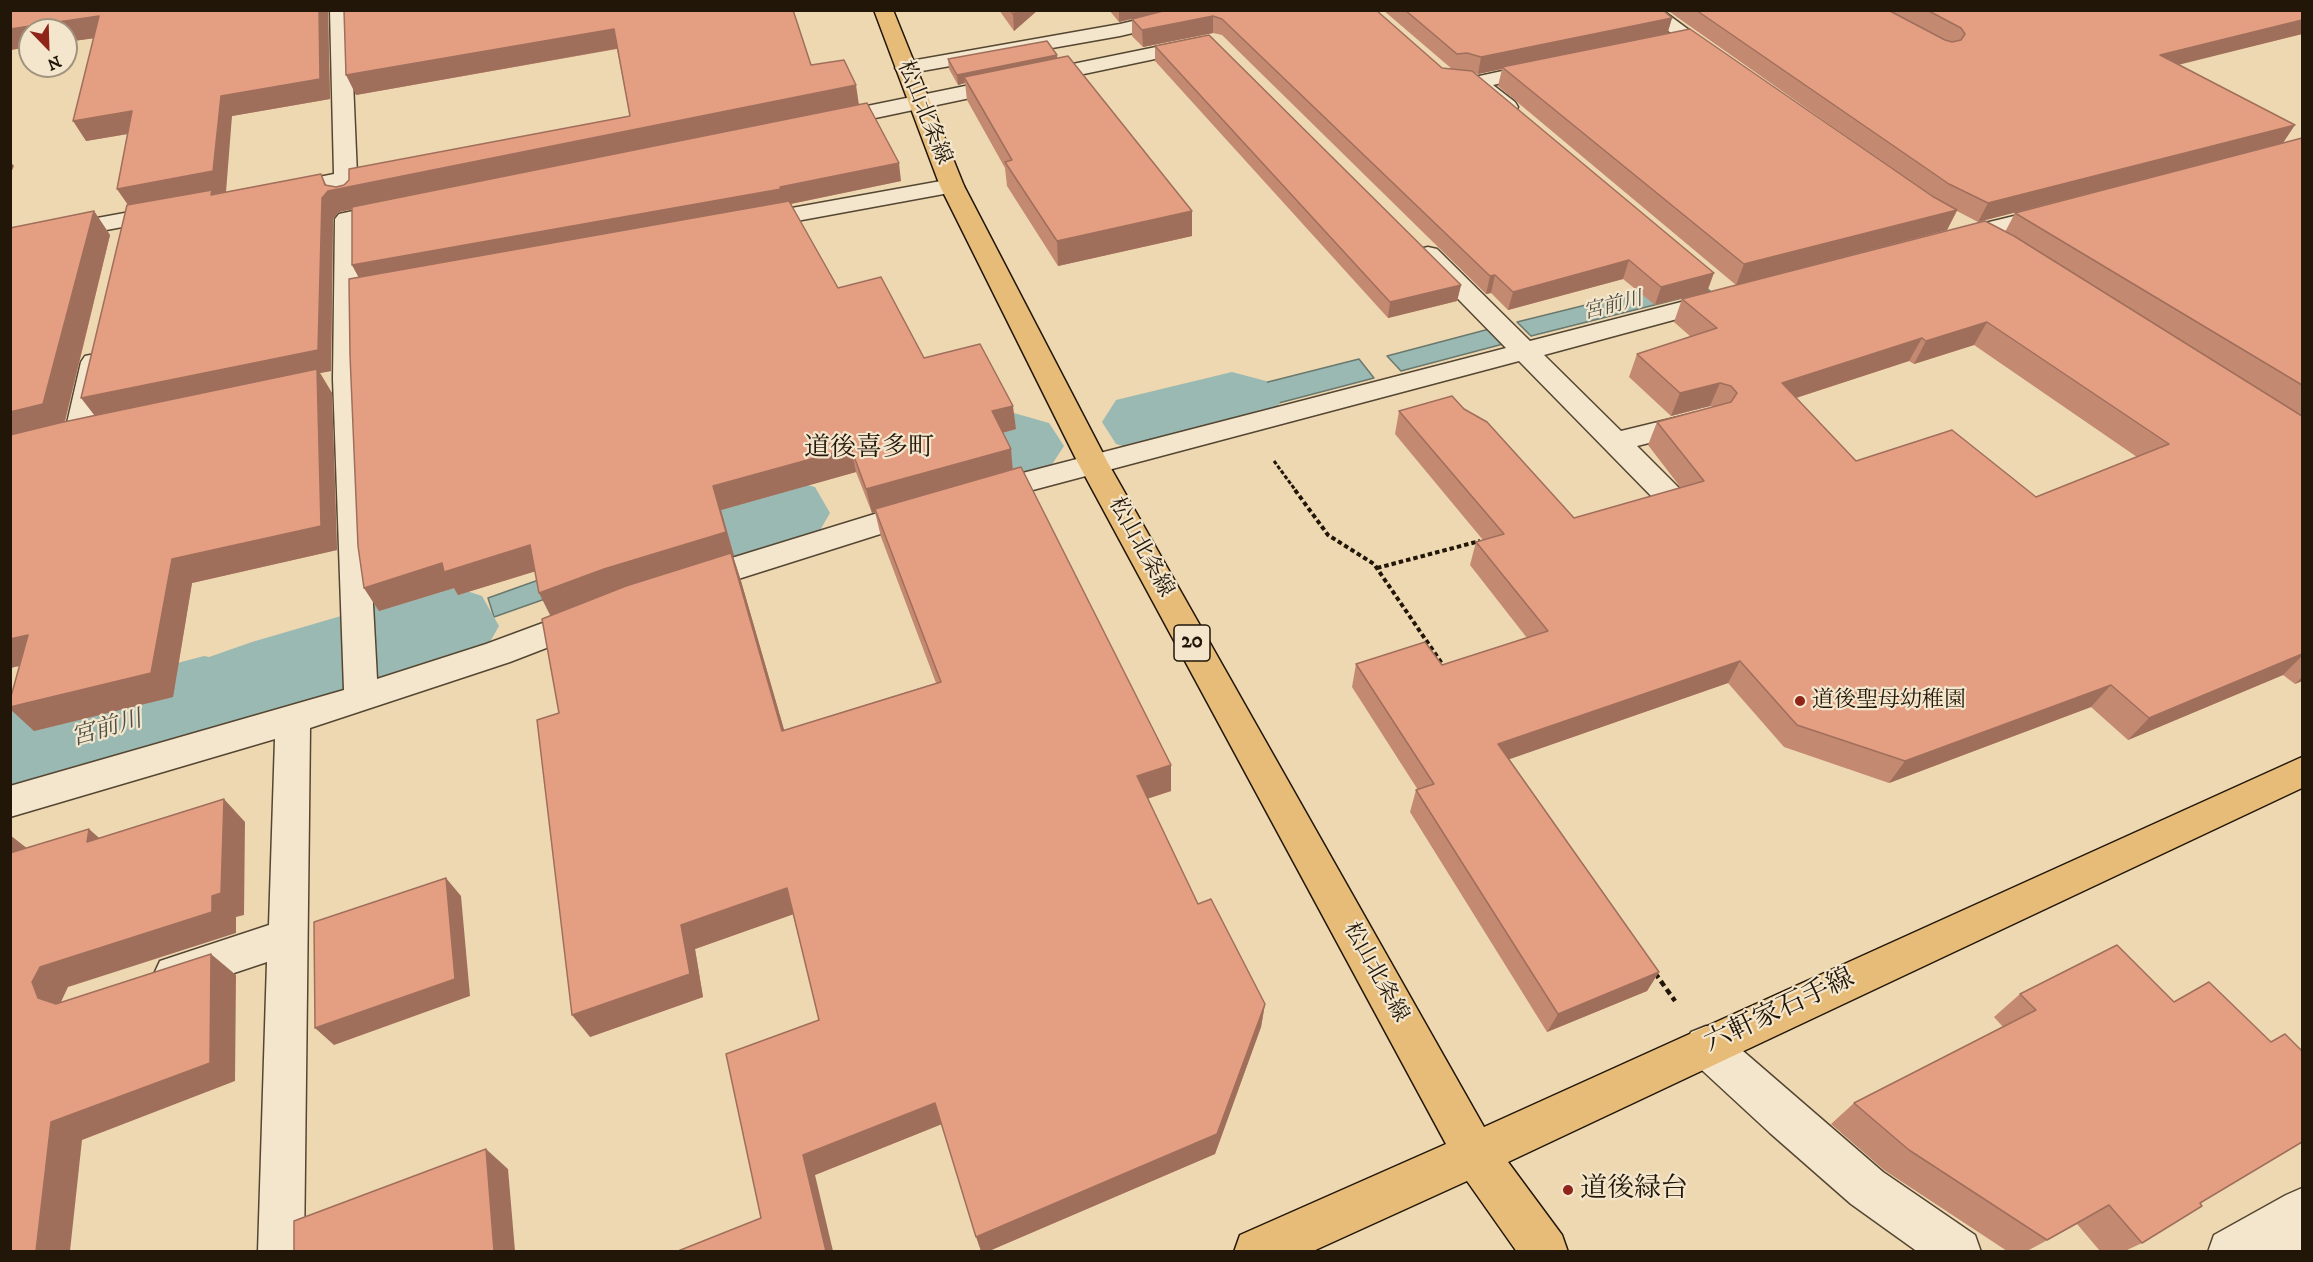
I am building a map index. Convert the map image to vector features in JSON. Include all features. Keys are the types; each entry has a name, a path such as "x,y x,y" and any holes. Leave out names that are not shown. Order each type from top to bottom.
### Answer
{"main road":[{"name":"松山北条線","path":"883,10 952,186 1093,464 1475,1154 1545,1251"},
{"name":"六軒家石手線","path":"1257,1251 1475,1154 2302,772"}],"street":[{"path":"905,68 1120,30 1207,10"},
{"path":"1650,10 1738,73"},
{"path":"347,12 344,179 347,219 358,294 335,381 361,696"},
{"path":"1656,45 1690,38"},
{"path":"802,126 1213,41 1221,49"},
{"path":"1521,119 1466,80 1566,63"},
{"path":"264,194 344,179"},
{"path":"730,226 952,186"},
{"path":"347,219 417,205"},
{"path":"1928,245 2073,208"},
{"path":"10,241 126,231 185,209"},
{"path":"1948,219 2011,252"},
{"path":"1413,238 1670,497"},
{"path":"672,588 952,502 1526,351 1729,291"},
{"path":"78,436 102,333"},
{"path":"1616,442 1711,417"},
{"path":"10,802 293,720 498,653 606,611"},
{"path":"281,1251 293,720"},
{"path":"141,985 288,937"},
{"path":"1706,1046 1867,1188 1958,1251"},
{"path":"2231,1251 2291,1230"}],"path":[{"path":"1246,423 1328,535 1377,568 1451,675"},
{"path":"1377,568 1488,539"},
{"path":"1652,968 1706,1046"}],"water":[{"path":"1695,278 1710,291 1531,336 1517,322"},
{"path":"1493,328 1507,343 1401,371 1387,356"},
{"path":"1359,359 1374,378 1275,404 1260,384"},
{"path":"603,557 661,558 494,617 488,598"}],"building":[{"path":"10,10 319,10 320,79 221,96 213,171 117,189 132,111 73,121 99,16 78,19 18,18 18,28 10,29"},
{"path":"344,10 793,10 811,65 844,60 856,85 328,191 322,198 318,350 81,398 127,205 212,190 211,195 321,174 325,185 336,187 344,185 349,180 349,169 630,116 614,29 346,75"},
{"path":"1167,10 1376,10 1442,68 1472,71 1714,273 1661,287 1629,260 1513,292 1495,275 1490,276 1222,19 1213,16 1142,30 1132,19"},
{"path":"1405,10 1663,10 1672,18 1481,57 1467,53 1457,54"},
{"path":"1696,10 1888,10 1952,42 1961,40 1965,34 1961,28 1927,10 2302,10 2302,20 2160,55 2295,125 1988,203 1949,184"},
{"path":"1690,29 1932,196 1957,210 1744,264 1502,67"},
{"path":"1209,35 1461,285 1390,302 1155,46"},
{"path":"1047,41 1057,55 957,75 948,59"},
{"path":"1068,56 1192,211 1057,241 1005,162 1012,160 964,77"},
{"path":"867,103 899,163 780,187 781,189 352,265 352,207"},
{"path":"2302,138 2302,385 2015,213"},
{"path":"789,201 838,288 881,277 924,358 980,344 1013,406 992,411 1011,449 866,489 851,448 713,486 726,532 604,569 539,593 530,545 444,572 442,563 364,588 358,546 349,279"},
{"path":"94,211 43,404 10,412 10,228"},
{"path":"1985,221 2014,236 2302,416 2302,654 2149,718 2111,685 1905,761 1797,725 1740,661 1498,744 1659,972 1558,1014 1416,790 1434,784 1356,664 1425,642 1442,665 1548,631 1476,542 1504,534 1399,411 1452,396 1464,409 1487,422 1574,518 1704,481 1657,422 1731,402 1737,393 1731,386 1720,383 1680,393 1637,354 1717,328 1682,299","holes":["1987,322 2169,444 2036,497 1952,430 1856,461 1782,383 1922,338 1926,341"]},
{"path":"317,369 321,526 172,559 151,673 10,707 28,635 10,639 10,435"},
{"path":"1021,467 1171,765 1137,776 1198,904 1211,899 1265,1004 1217,1134 976,1237 935,1103 803,1155 826,1251 678,1251 761,1218 726,1054 819,1020 787,888 681,925 690,974 572,1015 537,720 559,713 542,619 626,586 731,553 782,731 941,682 875,509"},
{"path":"224,799 221,893 212,896 212,912 40,967 32,982 38,998 56,1004 211,954 210,1063 51,1122 36,1251 10,1251 10,853 89,829 87,842"},
{"path":"446,878 455,979 315,1028 314,922"},
{"path":"2117,945 2174,1002 2209,982 2271,1042 2285,1034 2302,1051 2302,1142 2200,1203 2202,1206 2142,1243 2109,1205 2047,1240 1909,1150 1854,1103 2036,1010 2020,994"},
{"path":"486,1149 494,1251 294,1251 294,1221"}],"waterway":[{"name":"宮前川","path":"1151,422 1232,403"},
{"name":"宮前川","path":"916,474 1014,446"},
{"name":"宮前川","path":"695,537 778,513"},
{"name":"宮前川","path":"382,646 442,626"},
{"name":"宮前川","path":"252,688 340,661"},
{"name":"宮前川","path":"10,758 204,703"}],"place":[{"name":"道後聖母幼稚園","path":"1800,701"},
{"name":"道後緑台","path":"1568,1190"}],"district":[{"name":"道後喜多町","path":"869,450"}]}
